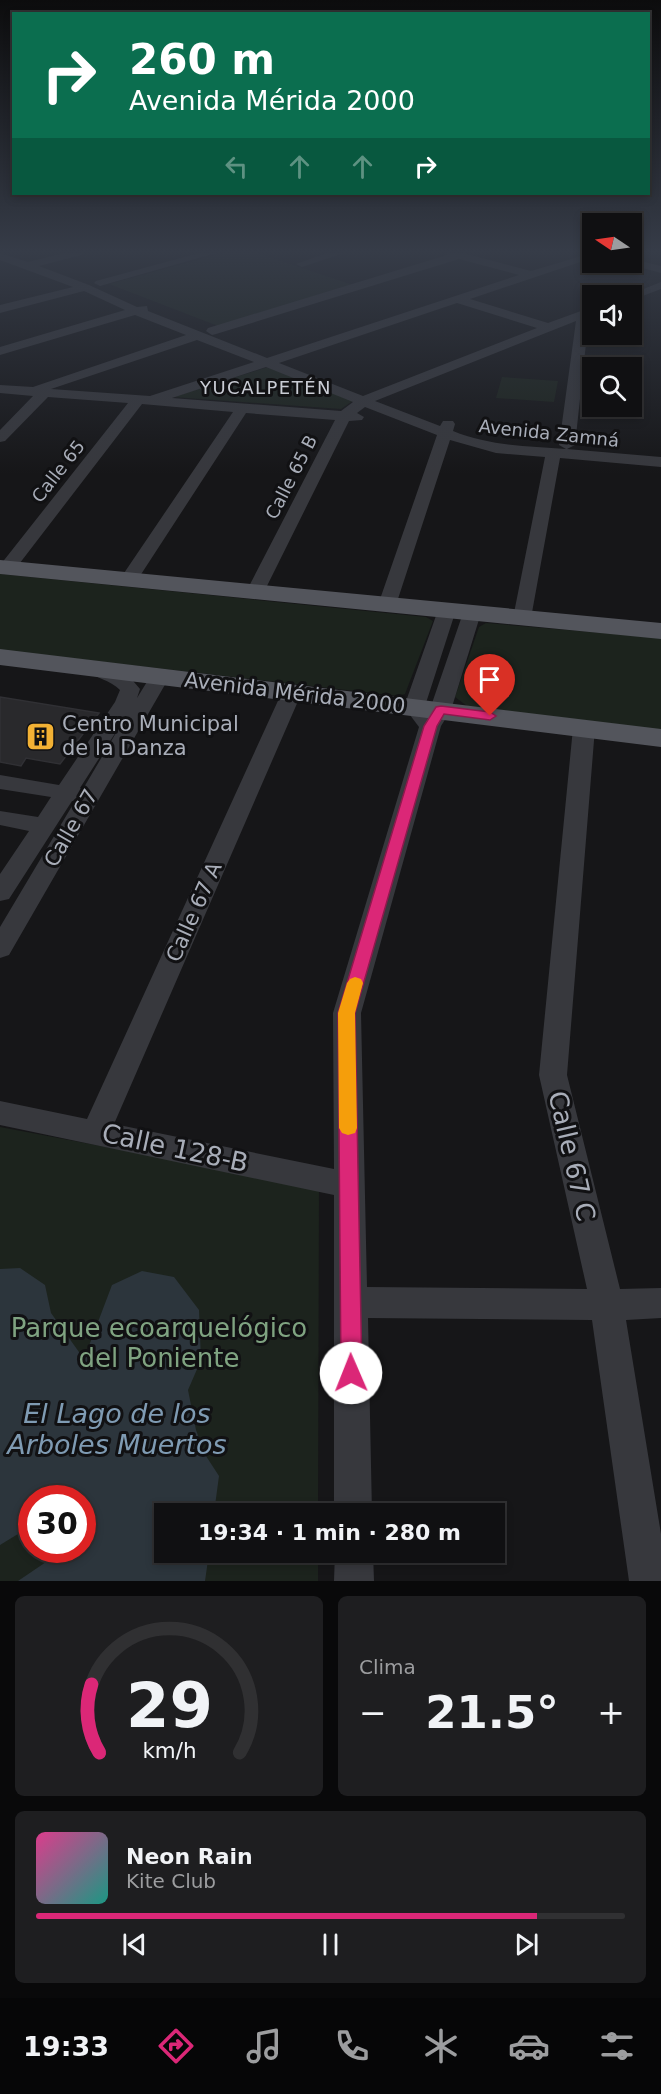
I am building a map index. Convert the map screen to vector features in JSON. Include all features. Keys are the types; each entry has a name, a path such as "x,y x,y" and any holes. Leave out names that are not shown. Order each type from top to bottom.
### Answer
{"main road":[{"path":"4,567 661,631"},
{"name":"Avenida Mérida 2000","path":"0,657 292,692 428,714 584,728 661,738"}],"street":[{"path":"3,348 79,327"},
{"name":"Avenida Zamná","path":"174,327 267,363 371,398 419,423 446,429"},
{"name":"Avenida Zamná","path":"201,327 281,358 481,446 661,452"},
{"path":"212,331 225,327"},
{"path":"146,400 377,327"},
{"path":"546,327 550,328"},
{"name":"Calle 65 B","path":"255,592 344,416 371,398 553,327"},
{"path":"0,438 37,392 196,336"},
{"path":"522,618 582,342"},
{"path":"0,389 419,423"},
{"name":"Calle 65","path":"4,567 146,400"},
{"path":"129,579 243,407"},
{"path":"387,605 446,429"},
{"name":"Avenida Zamná","path":"560,449 661,462"},
{"path":"353,1503 347,1013 428,714 447,610"},
{"path":"428,714 472,613"},
{"path":"3,884 125,702 130,689 121,679 98,669"},
{"name":"Calle 67","path":"0,949 160,676"},
{"name":"Calle 67 A","path":"96,1132 292,692"},
{"name":"Calle 67 C","path":"584,728 553,1075 607,1305 649,1581"},
{"path":"0,782 90,797"},
{"path":"0,818 44,826"},
{"path":"3,884 38,884"},
{"name":"Calle 128-B","path":"0,1113 349,1185"},
{"path":"351,1302 607,1305 661,1303"},
{"path":"354,1563 354,1581"}],"green space":[{"path":"271,366 357,398 341,409 173,397"},
{"path":"502,377 558,381 554,402 496,398"},
{"path":"0,574 426,617 433,621 405,694 398,696 0,650"},
{"path":"486,623 661,638 661,730 467,706 455,697 479,627"},
{"name":"Parque ecoarquelógico del Poniente","path":"0,1127 319,1187 318,1503 154,1503 154,1563 318,1563 318,1581 0,1581"}],"water":[{"name":"El Lago de los Arboles Muertos","path":"20,1268 45,1285 51,1313 84,1359 112,1285 142,1271 174,1277 199,1310 201,1360 188,1390 196,1430 206,1456 219,1476 215,1503 154,1503 154,1563 208,1563 205,1581 18,1581 45,1563 96,1563 96,1485 18,1485 18,1534 0,1545 0,1269"}],"building":[{"name":"Centro Municipal de la Danza","path":"0,697 99,713 60,764 26,758 21,766 0,762"}],"slow traffic":[{"path":"348,1128 347,1013 355,983"}],"place":[{"name":"Centro Municipal de la Danza","path":"41,736"}],"district":[{"name":"YUCALPETÉN","path":"266,387"}],"route":[{"path":"351,1373 347,1013 430,726 441,710 490,716"}]}
